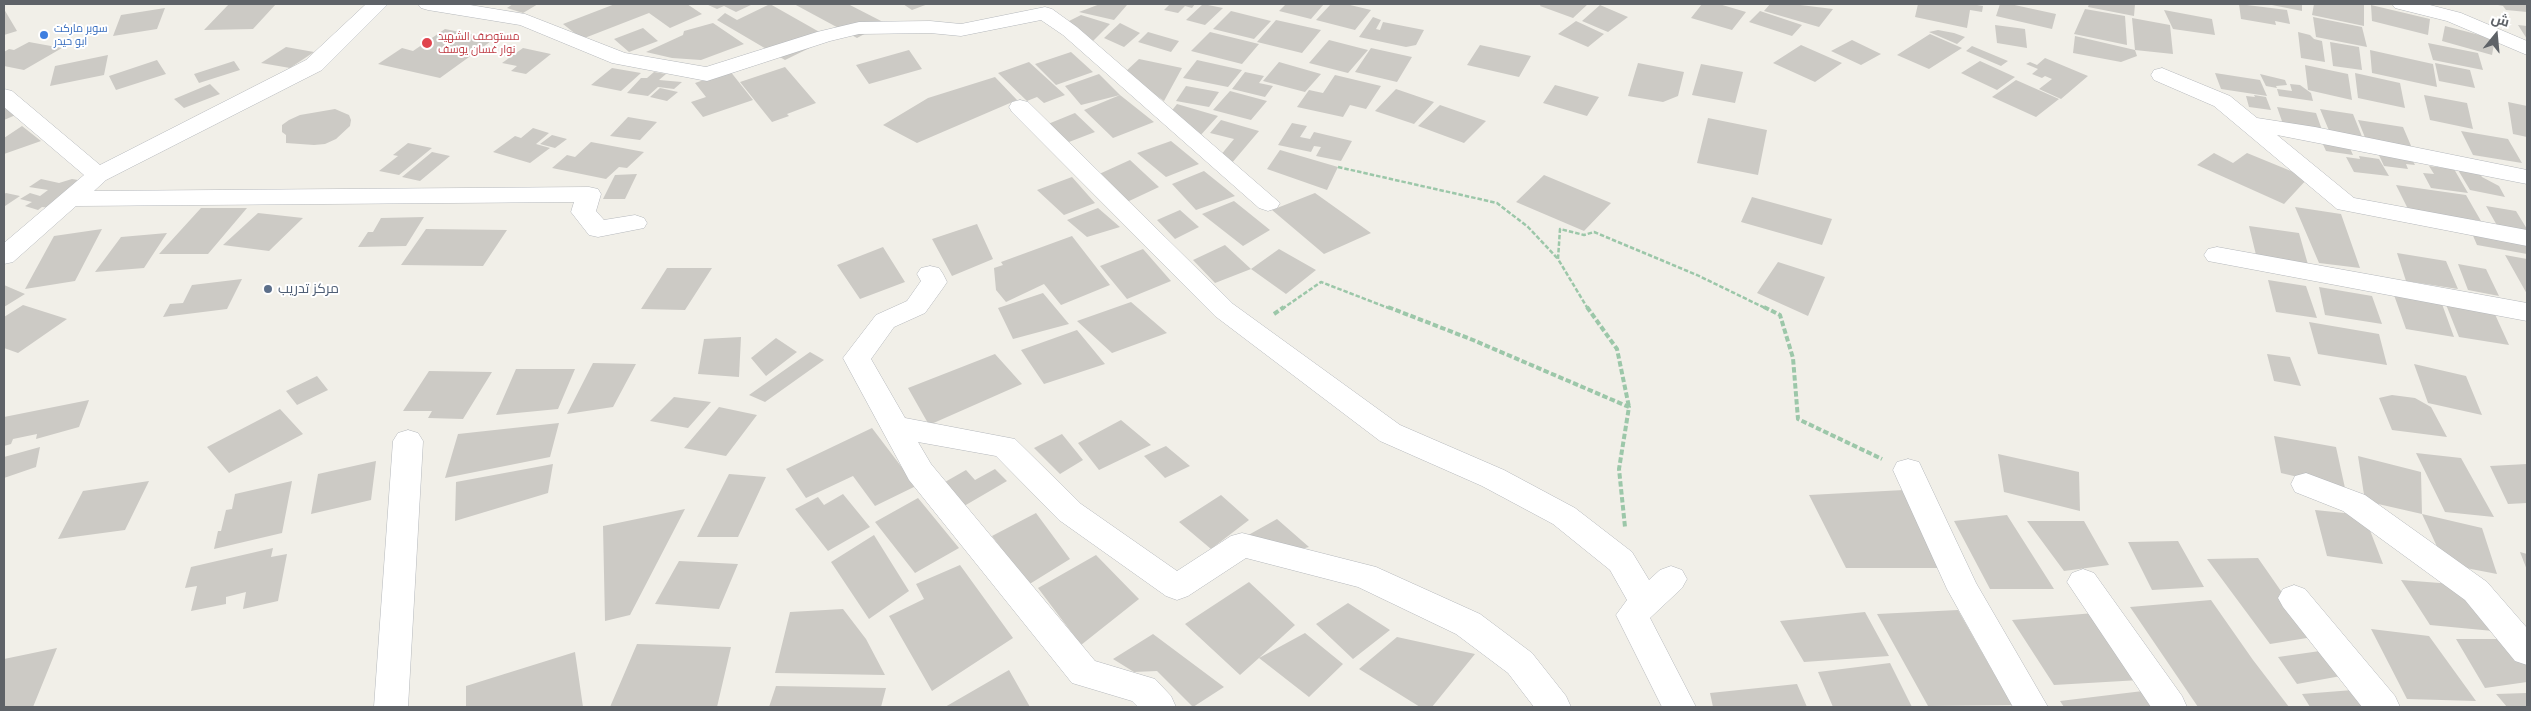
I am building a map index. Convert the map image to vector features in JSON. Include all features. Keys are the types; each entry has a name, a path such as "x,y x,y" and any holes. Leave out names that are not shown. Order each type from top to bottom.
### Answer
{"street":[{"path":"4,256 98,175 314,65 378,4"},
{"path":"428,4 525,20 620,58 707,74 824,36 859,28 930,27 960,30 1045,13 1070,31 1268,203"},
{"path":"2402,4 2454,17 2527,48"},
{"path":"2162,75 2222,101 2346,204 2527,238"},
{"path":"4,96 98,175"},
{"path":"1020,107 1224,310 1390,433 1492,478 1564,516 1621,561 1645,603"},
{"path":"2250,124 2315,134 2527,177"},
{"path":"70,199 589,194 583,212 598,230 635,223"},
{"path":"2217,255 2527,312"},
{"path":"930,274 934,282 916,307 885,321 857,358 920,472 1084,673 1143,689 1159,707"},
{"path":"895,427 1005,447 1070,512 1154,573 1177,587 1242,545 1365,576 1468,624 1520,663 1554,707"},
{"path":"391,707 408,440"},
{"path":"1908,470 1963,588 2031,707"},
{"path":"2306,484 2354,503 2476,591 2527,651"},
{"path":"1671,579 1632,615 1679,707"},
{"path":"2083,582 2170,707"},
{"path":"2294,598 2383,707"}],"path":[{"path":"1338,167 1497,203 1528,227 1558,259 1587,308 1618,349 1629,407 1619,468 1626,526 1621,561"},
{"path":"1558,259 1560,228 1584,235 1594,232 1697,275 1780,315 1794,358 1798,419 1908,470"},
{"path":"1250,330 1321,282 1473,340 1629,407"}],"building":[{"path":"229,4 276,4 253,29 204,30"},
{"path":"513,4 538,4 523,13 507,8"},
{"path":"615,4 687,4 702,14 670,28 649,13 582,39 563,24"},
{"path":"706,4 753,4 736,12 724,6 717,9"},
{"path":"770,4 830,38 785,60 717,20 725,13 737,20"},
{"path":"794,4 848,4 885,23 857,38"},
{"path":"903,4 928,4 912,10"},
{"path":"1100,4 1127,5 1114,20 1079,12"},
{"path":"1170,4 1195,4 1192,8 1185,6 1178,13 1164,10"},
{"path":"1203,4 1223,8 1205,25 1186,20"},
{"path":"1286,4 1324,4 1311,19 1279,11"},
{"path":"1331,4 1346,4 1371,10 1355,30 1316,20"},
{"path":"1541,4 1588,4 1573,18 1540,6"},
{"path":"1702,4 1719,4 1746,12 1732,30 1691,18"},
{"path":"1770,4 1792,4 1833,9 1819,27 1764,11"},
{"path":"1918,4 1971,4 1983,6 1982,12 1970,10 1967,28 1915,17"},
{"path":"2000,4 2010,4 2056,14 2052,29 1996,16"},
{"path":"2089,4 2135,4 2134,16 2088,7"},
{"path":"2239,4 2287,10 2290,24 2275,21 2276,25 2241,19"},
{"path":"2272,4 2302,4 2302,11 2272,5"},
{"path":"2314,4 2364,4 2364,26 2312,15"},
{"path":"2493,4 2527,4 2527,12 2506,10 2503,6"},
{"path":"1600,5 1628,17 1608,32 1582,21"},
{"path":"2371,5 2430,19 2428,35 2372,21"},
{"path":"165,8 157,29 113,36 121,15"},
{"path":"4,9 17,31 4,35"},
{"path":"2085,9 2125,16 2127,45 2074,34"},
{"path":"2164,10 2212,19 2215,35 2173,29"},
{"path":"1231,11 1271,21 1254,39 1213,29"},
{"path":"1760,11 1802,25 1792,36 1749,22"},
{"path":"1081,15 1110,24 1091,43 1067,22"},
{"path":"1373,17 1381,20 1376,29 1380,30 1383,22 1424,30 1416,45 1406,47 1359,37"},
{"path":"2313,17 2362,27 2367,47 2316,37"},
{"path":"2132,18 2170,25 2173,54 2135,50"},
{"path":"1276,20 1321,30 1302,53 1257,42"},
{"path":"1576,21 1604,34 1588,47 1558,34"},
{"path":"713,23 744,44 701,60 672,58 646,52 683,35 684,31"},
{"path":"1120,23 1140,33 1124,47 1104,38"},
{"path":"1995,25 2025,29 2027,48 1997,43"},
{"path":"2518,25 2527,26 2527,39"},
{"path":"2445,26 2495,39 2492,55 2442,41"},
{"path":"643,28 658,41 629,52 614,39"},
{"path":"445,29 494,39 440,78 378,64 402,48 413,51"},
{"path":"1938,30 1965,37 1957,44 1929,32"},
{"path":"1148,32 1179,41 1171,52 1138,42"},
{"path":"1210,32 1259,44 1242,64 1191,51"},
{"path":"2298,32 2322,41 2325,62 2301,58"},
{"path":"1930,34 1962,48 1929,69 1897,55"},
{"path":"2075,36 2135,50 2137,56 2121,62 2073,53"},
{"path":"1329,40 1368,50 1348,73 1309,63"},
{"path":"1852,40 1881,54 1861,65 1831,51"},
{"path":"29,42 62,48 24,70 4,66 4,52 9,49 14,50"},
{"path":"2330,42 2359,47 2362,70 2333,66"},
{"path":"2428,43 2478,53 2483,70 2433,60"},
{"path":"1480,45 1531,56 1519,77 1467,65"},
{"path":"1801,45 1842,63 1815,82 1773,63"},
{"path":"1972,46 2008,61 2001,66 1966,51"},
{"path":"286,47 314,52 290,68 261,63"},
{"path":"523,48 551,54 526,74 511,71 517,66 502,63"},
{"path":"1371,48 1412,57 1397,82 1355,72"},
{"path":"909,50 922,69 869,84 856,65"},
{"path":"2370,50 2433,64 2437,87 2372,73"},
{"path":"1071,52 1093,72 1056,85 1035,64"},
{"path":"108,55 104,75 50,86 55,66"},
{"path":"2045,58 2088,76 2061,99 2039,89 2052,79 2032,74 2038,69 2026,64 2030,62 2037,65"},
{"path":"1139,59 1182,68 1164,101 1124,73"},
{"path":"157,60 166,74 116,90 109,76"},
{"path":"1197,60 1242,70 1228,87 1183,78"},
{"path":"234,61 240,70 199,83 194,74"},
{"path":"1980,61 2015,77 1997,90 1961,73"},
{"path":"1029,62 1065,95 1044,103 1037,97 1027,101 998,73"},
{"path":"1279,62 1321,74 1305,92 1263,81"},
{"path":"1638,63 1684,72 1678,96 1663,102 1628,96"},
{"path":"2435,63 2470,70 2475,88 2439,81"},
{"path":"1701,64 1743,72 1735,103 1692,95"},
{"path":"2305,65 2348,74 2352,100 2308,90"},
{"path":"785,67 816,103 772,122 740,82"},
{"path":"612,68 641,73 621,91 591,85"},
{"path":"730,71 753,100 703,117 691,102 706,97 695,83"},
{"path":"654,72 666,74 659,80 682,82 674,89 658,87 648,96 627,93 641,78 647,78"},
{"path":"1245,72 1264,76 1259,83 1273,86 1265,97 1232,89"},
{"path":"2215,73 2260,80 2267,96 2221,89"},
{"path":"2355,73 2400,83 2405,108 2358,98"},
{"path":"1099,74 1120,95 1081,105 1065,86"},
{"path":"2260,74 2285,80 2287,85 2276,86 2277,88 2266,86"},
{"path":"1335,75 1381,86 1366,109 1350,105 1343,117 1297,107 1309,90 1323,93"},
{"path":"995,77 1017,100 917,143 883,125 928,98"},
{"path":"2016,80 2059,99 2036,117 1992,97"},
{"path":"210,84 220,94 184,108 174,99"},
{"path":"2290,84 2300,85 2311,93 2313,101 2279,96 2277,89 2292,91"},
{"path":"1555,85 1599,97 1587,116 1543,103"},
{"path":"1186,86 1219,92 1209,107 1176,101"},
{"path":"660,88 678,92 667,101 650,97"},
{"path":"1396,89 1434,102 1414,124 1375,111"},
{"path":"1230,91 1267,101 1251,120 1213,110"},
{"path":"1120,95 1154,122 1113,138 1084,110"},
{"path":"2254,95 2266,97 2271,110 2249,107 2246,96 2255,97"},
{"path":"2424,95 2467,103 2473,129 2430,120"},
{"path":"2508,102 2527,106 2527,137 2513,134"},
{"path":"1177,104 1218,116 1199,137 1170,113"},
{"path":"4,105 18,114 4,120"},
{"path":"1440,105 1486,121 1464,143 1418,126"},
{"path":"2277,107 2316,113 2322,130 2283,124"},
{"path":"335,109 349,115 351,120 350,126 336,139 325,144 314,145 286,143 286,135 282,132 282,125 289,120 300,115"},
{"path":"2320,109 2353,114 2363,139 2330,133"},
{"path":"1075,113 1095,132 1069,142 1048,124"},
{"path":"628,117 657,122 640,140 610,136"},
{"path":"1708,118 1767,130 1758,175 1697,163"},
{"path":"1221,120 1259,131 1231,164 1220,156 1234,139 1210,133"},
{"path":"2358,120 2403,127 2412,148 2366,140"},
{"path":"1292,123 1307,126 1300,137 1310,139 1314,132 1352,141 1341,161 1316,156 1321,147 1314,146 1311,152 1278,145"},
{"path":"22,126 41,141 4,154 4,138"},
{"path":"533,128 549,133 536,144 550,148 530,163 493,152 515,136 521,138"},
{"path":"2461,131 2508,139 2522,163 2473,155"},
{"path":"552,135 567,139 555,148 540,144"},
{"path":"2321,140 2348,144 2353,155 2326,151"},
{"path":"1171,141 1199,164 1166,177 1137,153"},
{"path":"591,142 644,152 627,168 619,167 606,179 552,168 567,155 575,157"},
{"path":"408,143 432,148 399,175 379,171 398,156 393,155"},
{"path":"1280,150 1338,167 1327,190 1267,169"},
{"path":"2377,151 2410,155 2415,165 2406,164 2408,169 2384,166"},
{"path":"432,152 450,156 420,181 402,177"},
{"path":"2214,153 2233,163 2247,153 2308,178 2284,204 2197,165"},
{"path":"2359,156 2379,159 2389,176 2354,172 2346,157 2360,159"},
{"path":"1130,160 1159,187 1127,202 1097,175"},
{"path":"2455,165 2476,168 2482,177 2499,186 2505,197 2470,190"},
{"path":"2429,166 2454,169 2468,193 2431,188 2423,173 2434,174"},
{"path":"1204,171 1235,196 1196,210 1172,184"},
{"path":"637,174 625,199 603,199 615,175"},
{"path":"1544,175 1611,203 1584,231 1516,202"},
{"path":"1072,177 1095,203 1064,215 1037,190"},
{"path":"41,179 59,183 72,179 84,181 51,208 42,207 38,210 25,206 32,202 20,199 30,193 40,196 48,190 29,187"},
{"path":"2396,185 2466,195 2481,221 2409,211"},
{"path":"1315,193 1371,233 1324,254 1272,210"},
{"path":"4,194 20,196 5,206"},
{"path":"1752,197 1832,219 1822,245 1741,222"},
{"path":"1234,201 1270,230 1243,246 1202,214"},
{"path":"2486,206 2516,211 2527,229 2527,234 2499,229"},
{"path":"2295,207 2341,214 2360,268 2319,263"},
{"path":"201,208 247,208 208,254 159,254"},
{"path":"1098,208 1120,227 1087,237 1067,220"},
{"path":"1180,210 1199,227 1175,239 1157,220"},
{"path":"258,213 303,218 269,251 223,245"},
{"path":"424,217 406,246 358,247 368,232 373,232 381,218"},
{"path":"977,224 993,259 952,276 932,239"},
{"path":"2249,226 2299,233 2309,268 2257,259"},
{"path":"102,229 75,281 25,289 54,236"},
{"path":"426,229 507,230 483,266 401,265"},
{"path":"2471,231 2526,241 2527,254 2477,245"},
{"path":"167,233 144,268 95,272 121,237"},
{"path":"1072,236 1110,285 1061,305 1044,284 1006,302 996,290 994,268 1003,265 1001,262"},
{"path":"1225,245 1251,269 1215,283 1193,260"},
{"path":"883,247 905,282 860,299 837,265"},
{"path":"1143,249 1171,281 1127,299 1100,266"},
{"path":"1279,249 1316,270 1286,294 1251,269"},
{"path":"2397,253 2446,261 2458,289 2406,281"},
{"path":"2505,255 2527,259 2527,294"},
{"path":"1778,262 1825,277 1808,316 1757,293"},
{"path":"2458,264 2486,269 2499,296 2468,290"},
{"path":"667,268 712,268 685,310 641,309"},
{"path":"242,279 227,309 163,317 170,304 183,303 192,285"},
{"path":"2268,280 2306,286 2317,318 2276,312"},
{"path":"4,285 25,294 4,307"},
{"path":"2319,287 2372,296 2382,324 2325,315"},
{"path":"1043,293 1069,324 1013,339 998,308"},
{"path":"2394,295 2442,304 2454,337 2406,329"},
{"path":"1131,302 1167,333 1112,353 1077,321"},
{"path":"2445,302 2493,310 2509,345 2459,337"},
{"path":"23,305 67,319 18,353 4,348 4,317"},
{"path":"2309,322 2379,334 2387,365 2318,354"},
{"path":"1077,330 1105,364 1044,384 1021,350"},
{"path":"741,337 739,377 698,374 704,339"},
{"path":"776,338 797,352 766,376 751,358"},
{"path":"810,352 824,360 765,402 749,395"},
{"path":"995,354 1022,384 929,425 908,388"},
{"path":"2267,354 2290,357 2301,386 2274,381"},
{"path":"593,363 636,364 613,407 567,414"},
{"path":"2414,364 2466,376 2482,415 2428,403"},
{"path":"516,369 575,369 558,409 496,415"},
{"path":"429,371 492,372 463,419 428,418 432,411 403,411"},
{"path":"317,376 328,390 297,405 286,391"},
{"path":"2392,395 2415,398 2431,407 2447,437 2392,430 2379,398"},
{"path":"674,397 711,402 688,428 650,421"},
{"path":"89,400 79,427 36,439 37,434 13,439 11,444 4,446 4,417"},
{"path":"719,407 757,415 726,456 684,448"},
{"path":"280,409 303,434 229,473 207,447"},
{"path":"1121,420 1151,445 1099,470 1078,443"},
{"path":"559,423 550,457 445,478 458,434"},
{"path":"872,428 916,486 875,506 853,476 806,498 786,469"},
{"path":"1062,434 1083,460 1060,474 1034,448"},
{"path":"2274,436 2336,447 2345,488 2281,473"},
{"path":"1166,446 1190,466 1165,478 1144,456"},
{"path":"40,447 36,467 4,478 4,457"},
{"path":"2416,453 2461,458 2494,517 2445,512"},
{"path":"1998,454 2079,472 2080,511 2004,492"},
{"path":"2358,456 2421,472 2422,514 2365,501"},
{"path":"376,461 371,500 311,514 318,474"},
{"path":"553,464 548,493 455,521 456,482"},
{"path":"2527,464 2527,503 2508,504 2490,466"},
{"path":"995,469 1007,481 959,509 938,486 966,470 975,480"},
{"path":"729,474 766,477 738,537 697,537"},
{"path":"149,481 125,530 58,539 83,491"},
{"path":"292,481 282,533 214,549 226,510 232,509 235,494"},
{"path":"1904,490 1939,568 1846,568 1809,495"},
{"path":"843,494 870,527 828,551 795,509 818,497 824,505"},
{"path":"1221,495 1249,520 1211,549 1179,522"},
{"path":"918,498 959,548 915,573 875,522"},
{"path":"685,509 630,615 605,621 603,526"},
{"path":"2315,510 2364,515 2383,564 2327,556"},
{"path":"1036,513 1070,559 1028,585 992,536"},
{"path":"2422,514 2482,528 2497,574 2445,564"},
{"path":"2007,515 2054,589 1990,589 1954,521"},
{"path":"1277,519 1309,547 1294,551 1243,538"},
{"path":"2027,521 2084,521 2109,565 2064,571"},
{"path":"874,535 909,591 869,619 831,562"},
{"path":"2178,541 2204,587 2152,590 2128,542"},
{"path":"273,548 271,557 287,554 278,601 243,609 246,592 226,597 226,604 191,611 197,586 185,588 191,567"},
{"path":"2520,552 2527,554 2527,570"},
{"path":"1096,555 1139,599 1081,645 1038,588"},
{"path":"2258,558 2313,637 2270,644 2207,559"},
{"path":"679,561 738,564 719,609 655,604"},
{"path":"960,565 1013,638 932,691 889,616 924,599 916,584"},
{"path":"2401,580 2466,585 2493,631 2430,625"},
{"path":"1249,582 1295,625 1240,675 1185,624"},
{"path":"2211,600 2289,707 2198,707 2130,607"},
{"path":"1348,603 1390,630 1353,659 1316,624"},
{"path":"843,609 866,639 885,675 775,673 790,612"},
{"path":"1958,610 2012,705 1928,706 1877,614"},
{"path":"1865,612 1889,656 1804,662 1780,621"},
{"path":"2094,613 2140,680 2054,685 2012,620"},
{"path":"2371,629 2429,636 2476,701 2407,699"},
{"path":"1305,633 1343,664 1309,697 1259,658"},
{"path":"1153,634 1224,687 1193,707 1157,671 1134,672 1113,659"},
{"path":"1397,637 1475,654 1432,707 1420,707 1359,669"},
{"path":"2456,639 2505,639 2527,665 2527,682 2485,688"},
{"path":"637,644 731,647 717,707 610,707"},
{"path":"57,648 33,707 4,707 4,659"},
{"path":"2320,651 2341,676 2297,684 2278,657"},
{"path":"575,652 583,707 466,707 466,686"},
{"path":"1890,663 1912,707 1833,707 1818,672"},
{"path":"1009,670 1030,707 945,707"},
{"path":"1797,684 1807,707 1713,707 1710,693"},
{"path":"776,686 886,688 881,707 769,707"},
{"path":"2353,690 2368,707 2310,707 2302,694"},
{"path":"2143,691 2153,707 2064,707 2060,701"},
{"path":"2527,693 2527,707 2507,707 2496,694"}],"place":[{"name":"سوبر ماركت ابو حيدر","path":"44,35"},
{"name":"مستوصف الشهيد نوار غسان يوسف","path":"427,43"},
{"name":"مركز تدريب","path":"268,289"}]}
